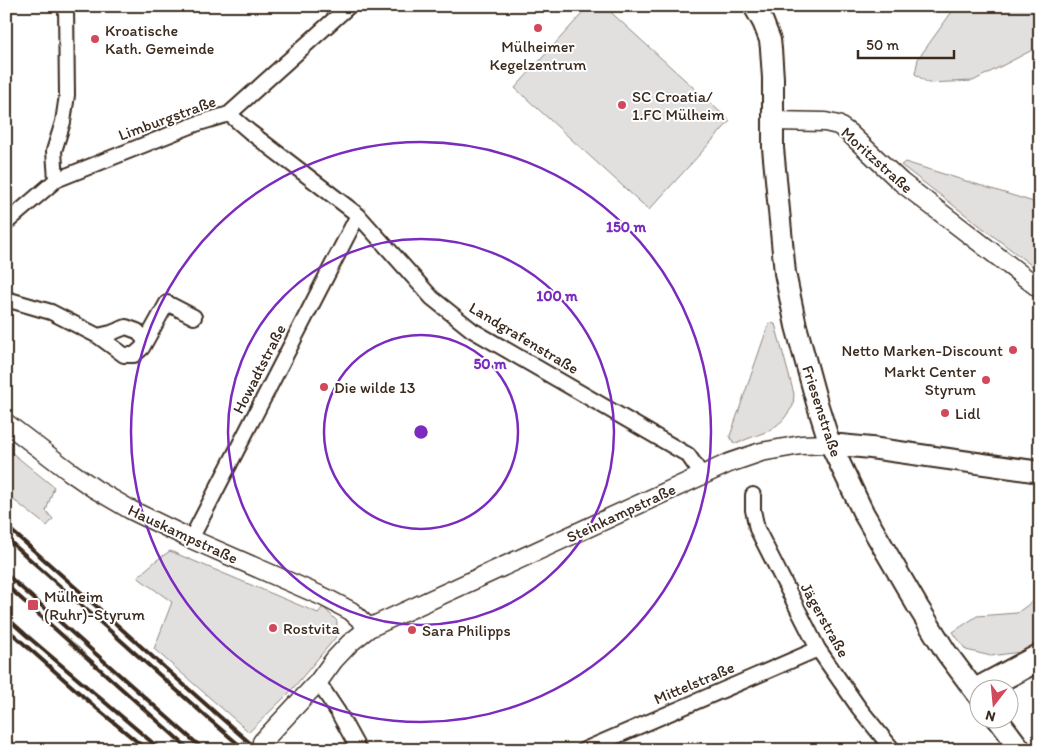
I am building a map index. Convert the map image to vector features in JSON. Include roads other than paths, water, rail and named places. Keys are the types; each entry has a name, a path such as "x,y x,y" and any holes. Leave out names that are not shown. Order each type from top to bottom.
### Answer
{"highway":[{"path":"1003,678 1040,656"}],"main road":[{"path":"754,6 770,40 773,78 772,121"},
{"name":"Friesenstraße","path":"772,121 785,273 796,326 830,444 864,514 918,607 946,652 968,679"},
{"name":"Steinkampstraße","path":"830,444 1040,472"},
{"path":"1004,728 1018,747"}],"street":[{"path":"56,180 54,151 63,122 67,95 66,6"},
{"name":"Limburgstraße","path":"6,223 56,180 196,124 229,114 349,6"},
{"name":"Landgrafenstraße","path":"229,114 358,216 432,298 472,330 688,455 702,475"},
{"name":"Moritzstraße","path":"772,121 824,122 838,125 848,132 901,182 1040,289"},
{"name":"Howadtstraße","path":"191,539 358,216"},
{"path":"6,299 51,312 98,336 124,355 134,355 142,348 167,303 194,317"},
{"path":"98,336 126,327 137,331 145,340"},
{"name":"Hauskampstraße","path":"6,423 69,471 131,510 191,539 324,597 351,611 370,628"},
{"name":"Steinkampstraße","path":"262,742 318,682 334,660 350,643 370,628 729,463 760,452 830,444"},
{"name":"Jägerstraße","path":"753,494 753,510 757,529 818,649 858,708 893,750"},
{"name":"Mittelstraße","path":"584,750 818,649"},
{"path":"318,682 338,712 359,750"}],"railway":[{"path":"6,526 258,750"},
{"path":"6,538 245,750"},
{"path":"6,574 204,750"},
{"path":"6,585 190,750"},
{"path":"6,617 161,750"},
{"path":"6,628 147,750"}],"place":[{"name":"Mülheimer Kegelzentrum","path":"538,28"},
{"name":"Kroatische Kath. Gemeinde","path":"95,39"},
{"name":"SC Croatia/ 1.FC Mülheim","path":"622,105"},
{"name":"Netto Marken-Discount","path":"1013,350"},
{"name":"Markt Center Styrum","path":"986,380"},
{"name":"Die wilde 13","path":"324,387"},
{"name":"Lidl","path":"945,413"},
{"name":"Mülheim (Ruhr)-Styrum","path":"33,605"},
{"name":"Rostvita","path":"273,628"},
{"name":"Sara Philipps","path":"412,630"}]}
